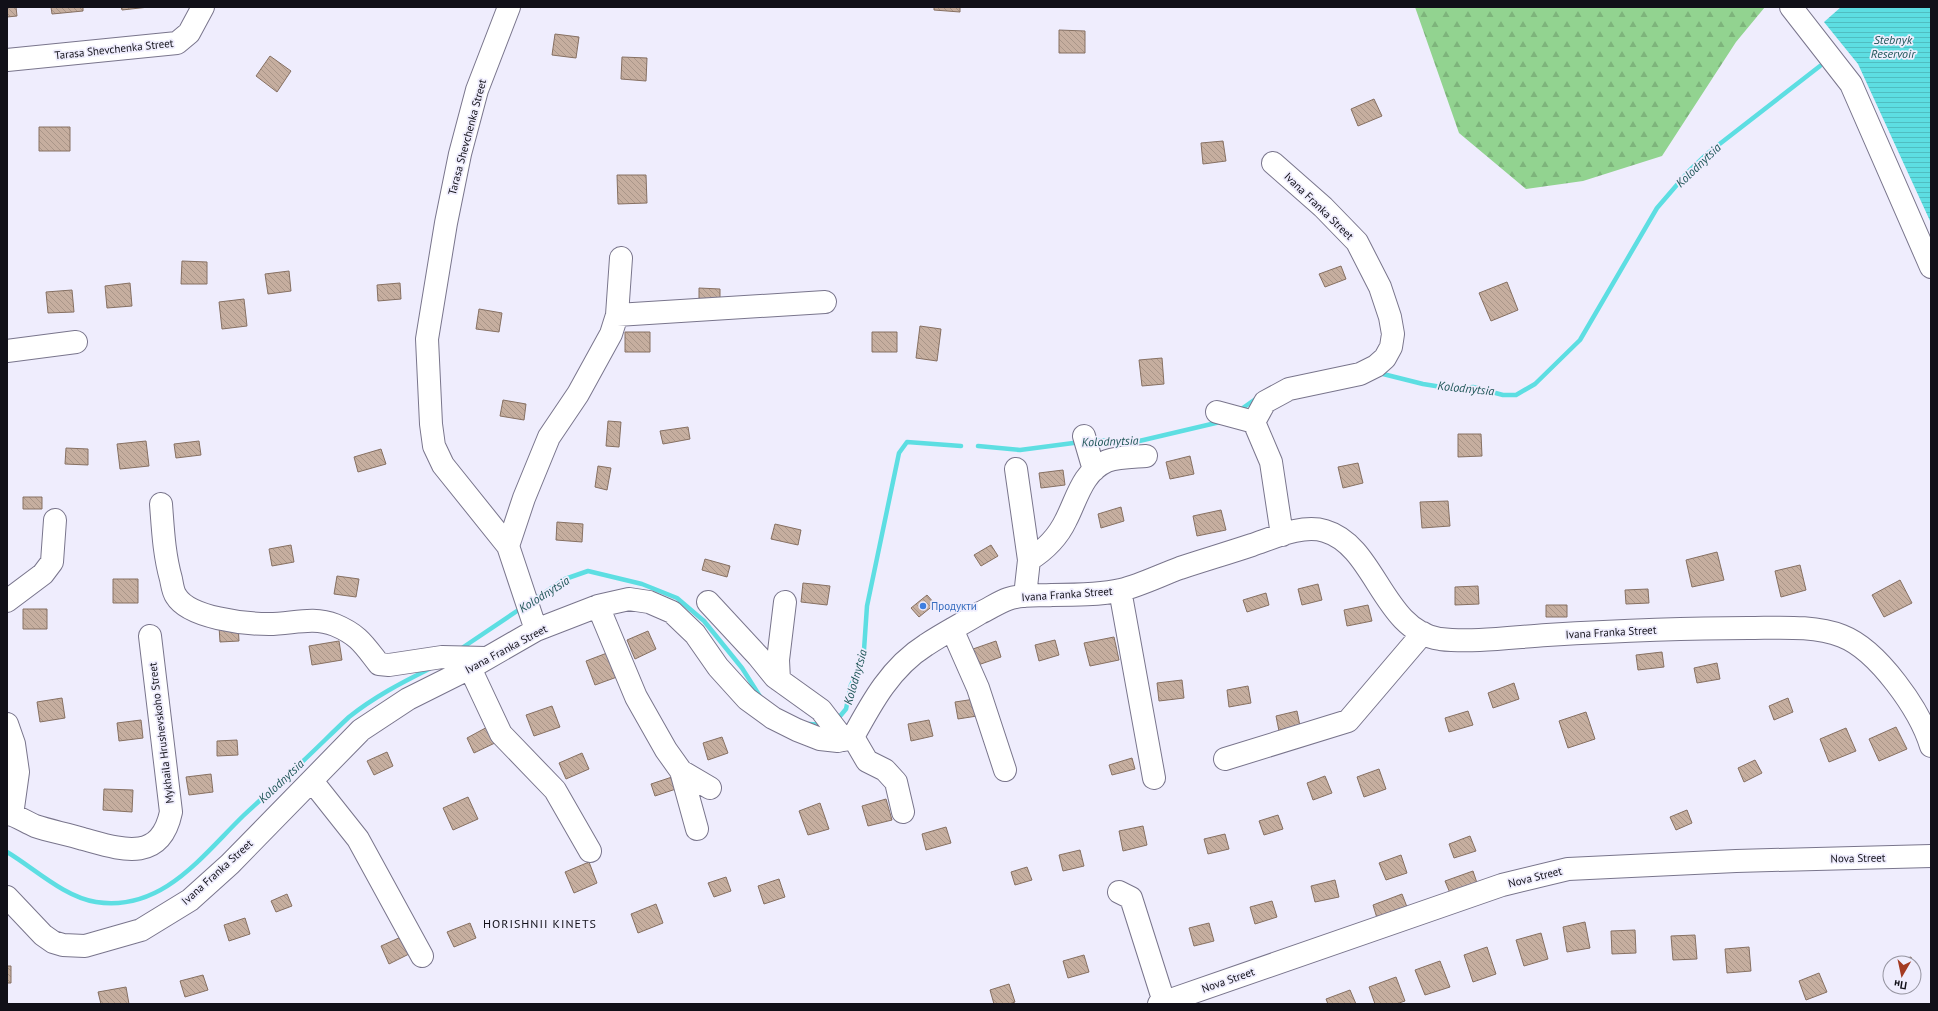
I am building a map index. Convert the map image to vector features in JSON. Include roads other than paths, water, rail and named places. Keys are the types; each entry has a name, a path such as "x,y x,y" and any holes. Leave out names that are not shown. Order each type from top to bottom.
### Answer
{"street":[{"name":"Tarasa Shevchenka Street","path":"7,60 177,43 189,33 203,7"},
{"name":"Tarasa Shevchenka Street","path":"508,7 477,90 460,154 446,223 427,339 431,424 434,446 443,465 508,546"},
{"path":"1791,7 1851,84 1931,267"},
{"name":"Ivana Franka Street","path":"1249,421 1265,402 1289,389 1368,370 1385,358 1391,347 1393,334 1390,317 1380,287 1357,242 1323,207 1273,163"},
{"path":"534,625 508,546 524,498 549,437 581,388 611,334 617,315 622,258"},
{"path":"617,315 825,302"},
{"path":"7,351 76,342"},
{"path":"1216,412 1249,421 1271,462 1282,535"},
{"path":"1084,436 1094,470"},
{"path":"1030,560 1047,548 1066,522 1080,487 1094,470 1107,461 1146,456"},
{"path":"1016,469 1030,560 1026,596"},
{"path":"161,504 164,554 175,596 185,607 206,616 247,622 269,624 312,620 334,624 354,635 366,645 379,664 389,665 442,657 475,661 501,734 555,790 590,851"},
{"path":"7,601 43,574 52,562 55,520"},
{"name":"Ivana Franka Street","path":"7,897 43,935 52,942 63,946 86,946 141,930 190,900 230,864 360,730 408,699 534,625 598,606 629,599 648,602 672,612 695,634 718,667 747,699 773,718 797,730 820,739 838,741 845,736 896,669 922,647 1008,599 1026,596 1065,595 1120,590 1187,566 1282,535 1302,530 1319,529 1338,535 1355,550 1375,582 1406,622 1423,633 1440,638 1474,639 1628,630 1788,628 1841,636 1862,647 1891,676 1916,712 1931,746"},
{"path":"1120,590 1154,778"},
{"path":"708,602 780,680 821,710 867,761 885,770 896,782 903,812"},
{"path":"780,680 778,660 785,602"},
{"path":"598,606 636,697 666,750 681,772 697,829"},
{"path":"952,629 978,688 1004,770"},
{"path":"1225,759 1348,721 1423,633"},
{"name":"Mykhaila Hrushevskoho Street","path":"7,724 14,744 18,772 10,814 36,826 108,846 130,850 142,849 154,843 163,835 171,812 150,636"},
{"path":"681,772 710,788"},
{"path":"312,781 358,838 422,956"},
{"name":"Nova Street","path":"1161,1003 1502,885 1568,870 1736,860 1931,856"},
{"path":"1119,892 1131,898 1161,1003"}],"water":[{"name":"Stebnyk Reservoir","path":"1841,7 1931,7 1931,223 1858,64 1824,22"}],"waterway":[{"name":"Kolodnytsia","path":"1379,373 1423,384 1454,389 1473,387 1503,395 1516,395 1535,384 1580,340 1657,208 1688,172 1708,153 1820,66"},
{"name":"Kolodnytsia","path":"1240,410 1257,398"},
{"name":"Kolodnytsia","path":"1092,440 1135,442 1220,422"},
{"name":"Kolodnytsia","path":"836,721 846,709 851,685 859,669 864,650 867,606 899,453 907,442 961,446"},
{"name":"Kolodnytsia","path":"978,446 1020,450 1081,442"},
{"name":"Kolodnytsia","path":"532,601 565,579 588,571 642,584 677,598 704,621 742,668 761,698"},
{"name":"Kolodnytsia","path":"459,650 523,607"},
{"name":"Kolodnytsia","path":"7,852 61,888 84,899 96,902 120,903 141,899 160,890 195,864 243,816 349,717 378,697 429,669"},
{"name":"Kolodnytsia","path":"809,724 825,725"}],"place":[{"name":"Продукти","path":"923,606"}],"district":[{"name":"HORISHNII KINETS","path":"540,923"}]}
